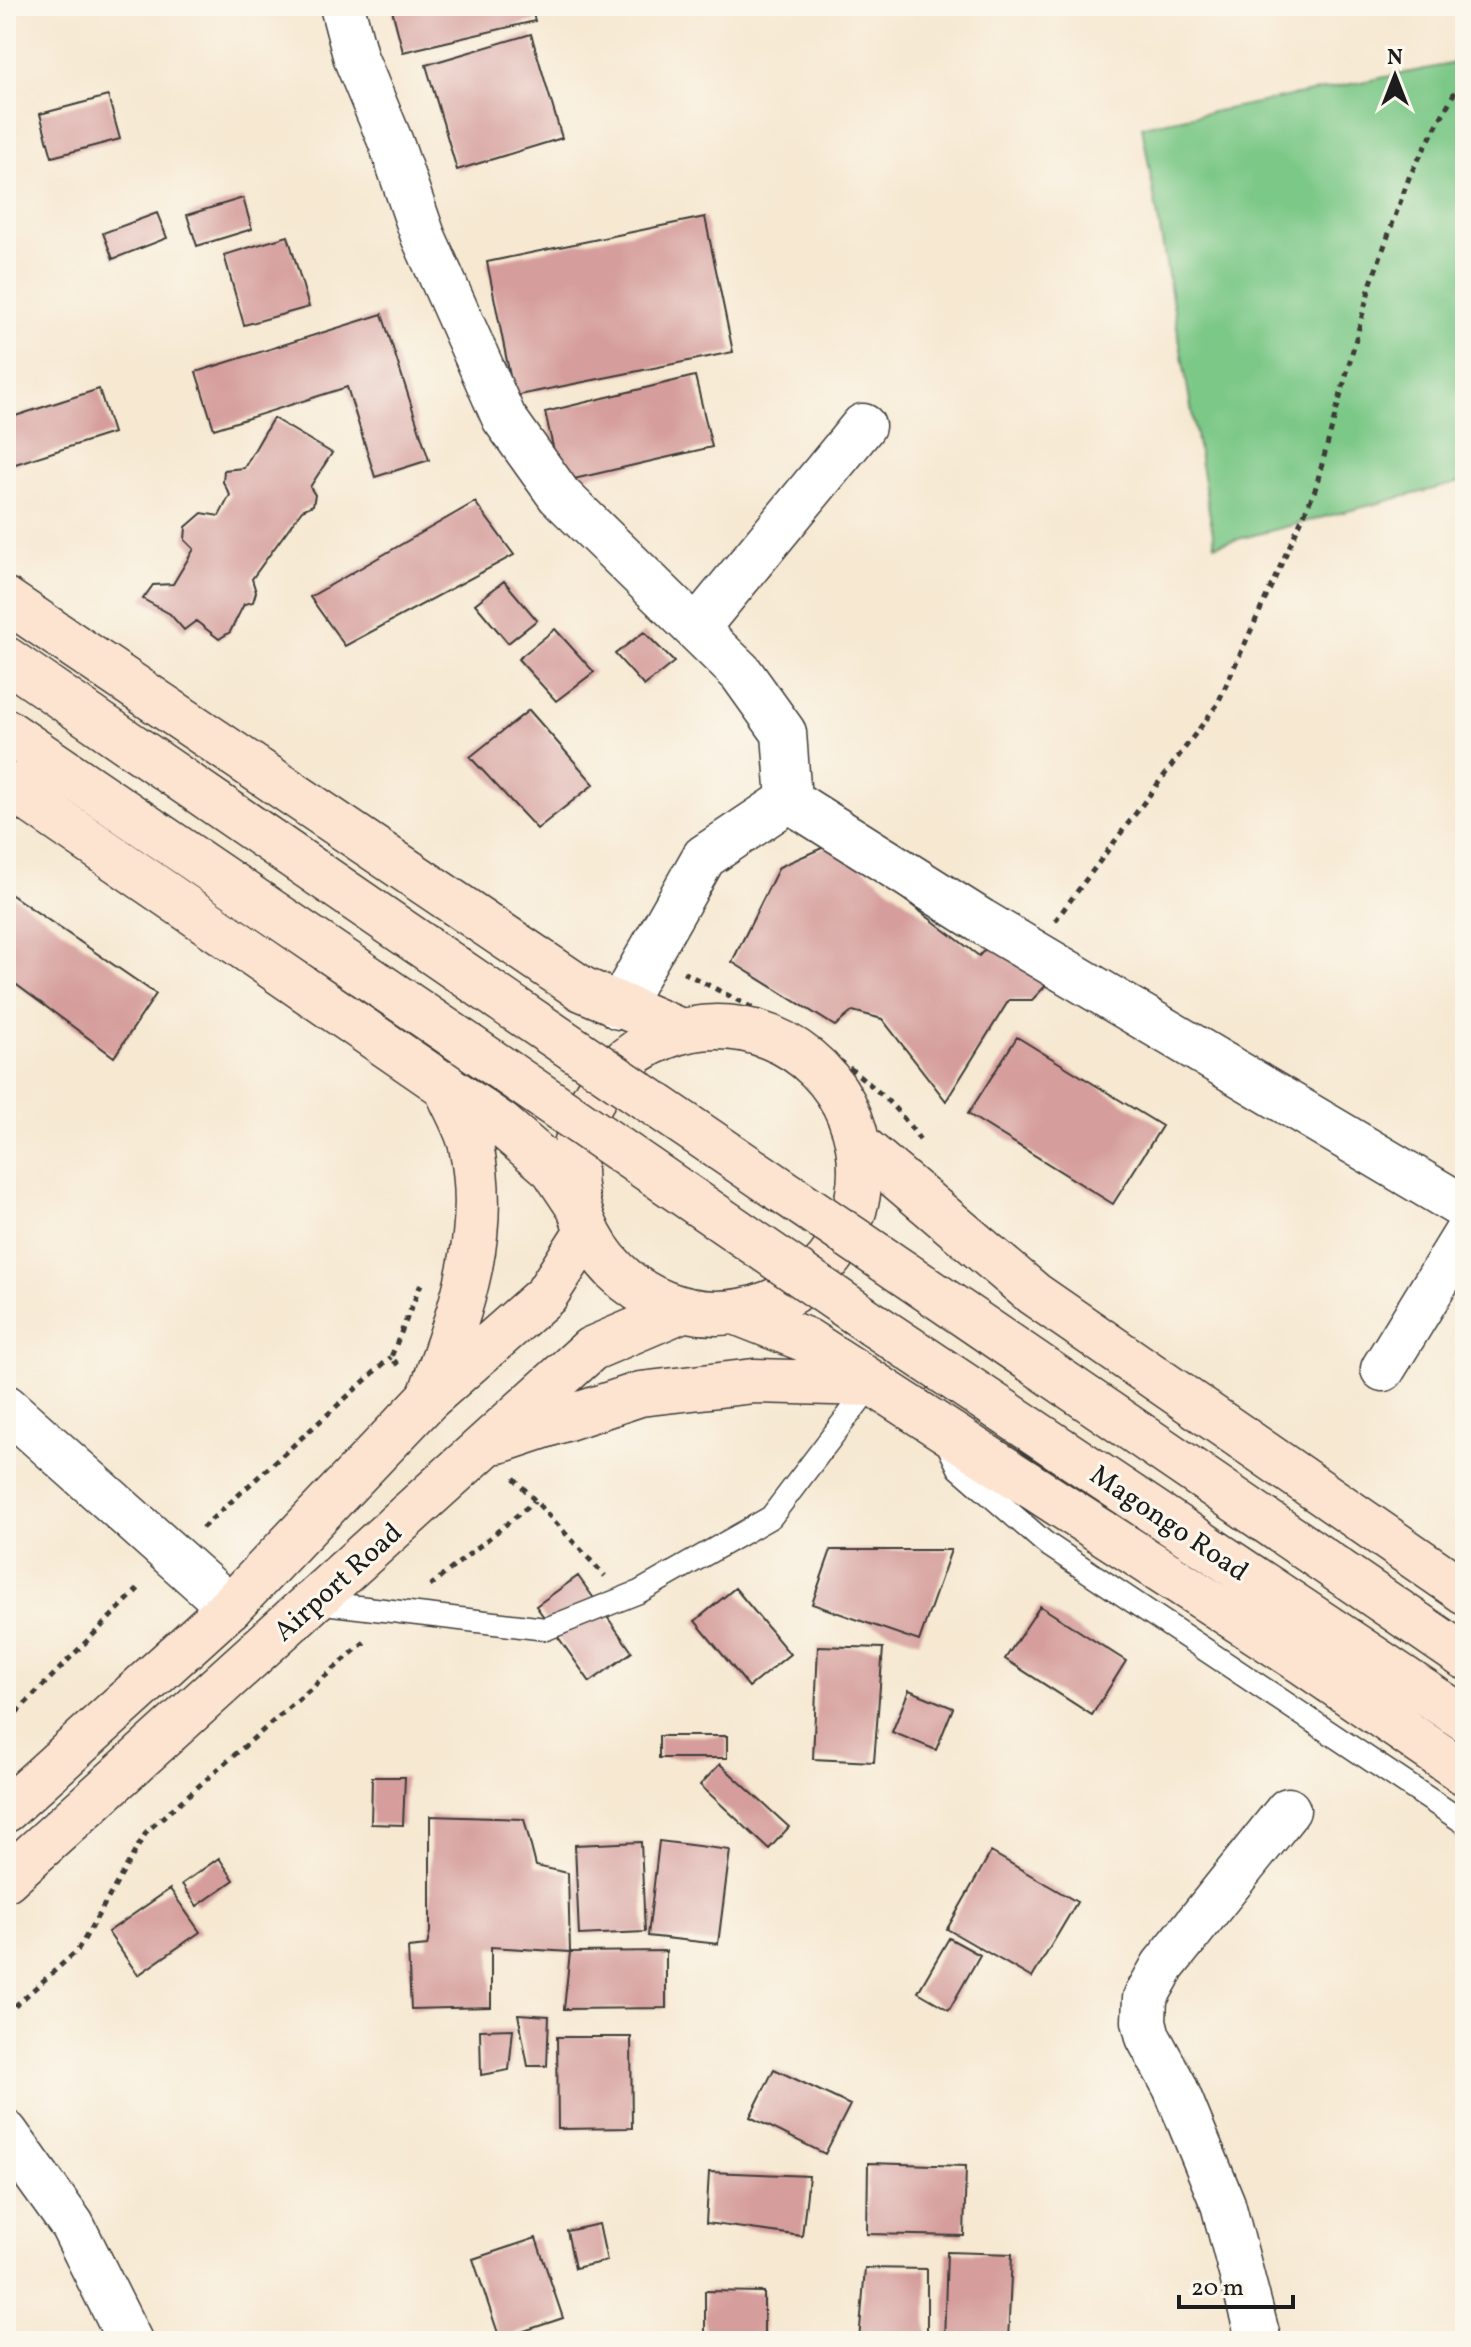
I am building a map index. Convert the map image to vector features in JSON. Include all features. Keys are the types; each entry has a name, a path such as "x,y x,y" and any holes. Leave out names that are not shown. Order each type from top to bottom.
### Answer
{"main road":[{"path":"6,600 582,989 681,1031"},
{"path":"6,659 1465,1657"},
{"name":"Magongo Road","path":"6,731 874,1325 1465,1719"},
{"path":"6,784 443,1082 553,1169 604,1259 627,1281 654,1299 685,1309 735,1312 806,1340 1465,1773"},
{"path":"582,1218 573,1167 578,1131 594,1097 617,1067 647,1045 681,1031 720,1027 746,1031 795,1050 825,1075 847,1107 859,1145 861,1184 852,1221 833,1255 806,1282 772,1302 735,1312"},
{"path":"428,1399 465,1299 476,1235 470,1145 443,1082"},
{"path":"859,1145 1034,1294 1465,1592"},
{"name":"Airport Road","path":"6,1810 230,1607 428,1399 546,1295 582,1218"},
{"name":"Airport Road","path":"12,1881 591,1349 685,1309"},
{"path":"484,1446 640,1394 754,1381 872,1384"},
{"path":"6,1784 68,1752"}],"street":[{"path":"342,6 356,59 391,143 423,236 504,418 559,495 741,673 784,733 789,800"},
{"path":"696,629 863,426"},
{"path":"789,800 1032,950 1465,1208"},
{"path":"619,1007 704,857 789,800"},
{"path":"1383,1369 1465,1235"},
{"path":"6,1407 230,1607"},
{"path":"1259,2341 1223,2204 1175,2087 1148,2037 1144,2021 1145,1998 1163,1966 1288,1810"},
{"path":"6,2133 72,2225 130,2341"}],"lane":[{"path":"315,1602 546,1629 625,1597 771,1517 872,1384"},
{"path":"938,1424 959,1468 1044,1542 1465,1823"}],"path":[{"path":"1032,950 1217,705 1315,490 1371,283 1410,175 1465,73"},
{"path":"647,954 809,1037 904,1115 921,1142"},
{"path":"424,1276 391,1357 428,1399"},
{"path":"484,1446 625,1597"},
{"path":"6,2014 78,1950 147,1831 399,1612 535,1501"}],"green space":[{"path":"1465,61 1465,481 1215,545 1142,126"}],"building":[{"path":"391,6 531,6 535,21 403,52"},
{"path":"531,34 562,138 457,170 426,65"},
{"path":"108,96 120,139 52,157 40,114"},
{"path":"243,198 252,229 197,246 187,215"},
{"path":"157,213 167,238 113,259 103,233"},
{"path":"705,217 733,352 514,396 487,262"},
{"path":"288,236 309,307 244,325 224,255"},
{"path":"382,314 429,460 375,477 347,387 214,429 196,372"},
{"path":"695,376 712,447 561,482 545,412"},
{"path":"99,389 113,433 6,467 6,419"},
{"path":"273,418 332,453 310,487 315,495 313,505 302,510 252,579 256,592 253,602 244,604 230,632 219,639 196,621 184,630 170,614 143,599 153,585 173,584 194,549 185,540 186,527 202,513 219,516 230,495 223,482 224,470 244,468"},
{"path":"475,502 514,555 345,646 310,597"},
{"path":"504,581 537,620 508,643 475,604"},
{"path":"555,629 594,672 556,701 518,659"},
{"path":"644,632 674,662 644,686 615,654"},
{"path":"529,710 594,784 537,829 470,757"},
{"path":"831,844 979,956 991,943 1054,977 1032,1000 1009,1000 946,1101 882,1019 853,1011 835,1026 732,962 779,867"},
{"path":"6,891 156,994 114,1057 6,977"},
{"path":"1017,1037 1162,1126 1113,1204 968,1114"},
{"path":"831,1550 951,1550 919,1641 812,1604"},
{"path":"578,1576 632,1652 590,1682 536,1606"},
{"path":"735,1588 790,1654 749,1687 695,1621"},
{"path":"1040,1606 1126,1661 1092,1715 1005,1659"},
{"path":"818,1646 883,1648 874,1762 813,1759"},
{"path":"909,1690 953,1708 936,1750 892,1732"},
{"path":"659,1736 727,1736 727,1758 659,1758"},
{"path":"720,1764 789,1827 769,1849 700,1785"},
{"path":"372,1777 405,1777 403,1825 371,1824"},
{"path":"430,1816 524,1819 536,1866 568,1873 570,1952 491,1947 491,2007 411,2009 408,1948 427,1946 430,1932"},
{"path":"659,1841 730,1850 718,1944 648,1936"},
{"path":"641,1842 645,1932 579,1935 575,1845"},
{"path":"991,1852 1077,1902 1032,1978 947,1929"},
{"path":"219,1858 234,1880 197,1906 182,1884"},
{"path":"170,1889 200,1932 138,1975 108,1932"},
{"path":"949,1938 980,1955 949,2010 918,1992"},
{"path":"666,1951 666,2008 564,2009 570,1952"},
{"path":"518,2014 549,2016 547,2066 528,2066"},
{"path":"513,2029 509,2070 481,2075 480,2030"},
{"path":"557,2037 631,2037 632,2128 558,2129"},
{"path":"774,2069 850,2105 825,2154 750,2117"},
{"path":"868,2163 966,2166 964,2236 867,2234"},
{"path":"709,2172 809,2176 802,2236 706,2223"},
{"path":"599,2224 607,2261 575,2268 567,2231"},
{"path":"536,2238 563,2318 500,2339 473,2259"},
{"path":"947,2252 1012,2254 1008,2341 944,2341"},
{"path":"865,2268 927,2269 927,2341 859,2341"},
{"path":"705,2291 764,2292 764,2341 705,2341"}]}
